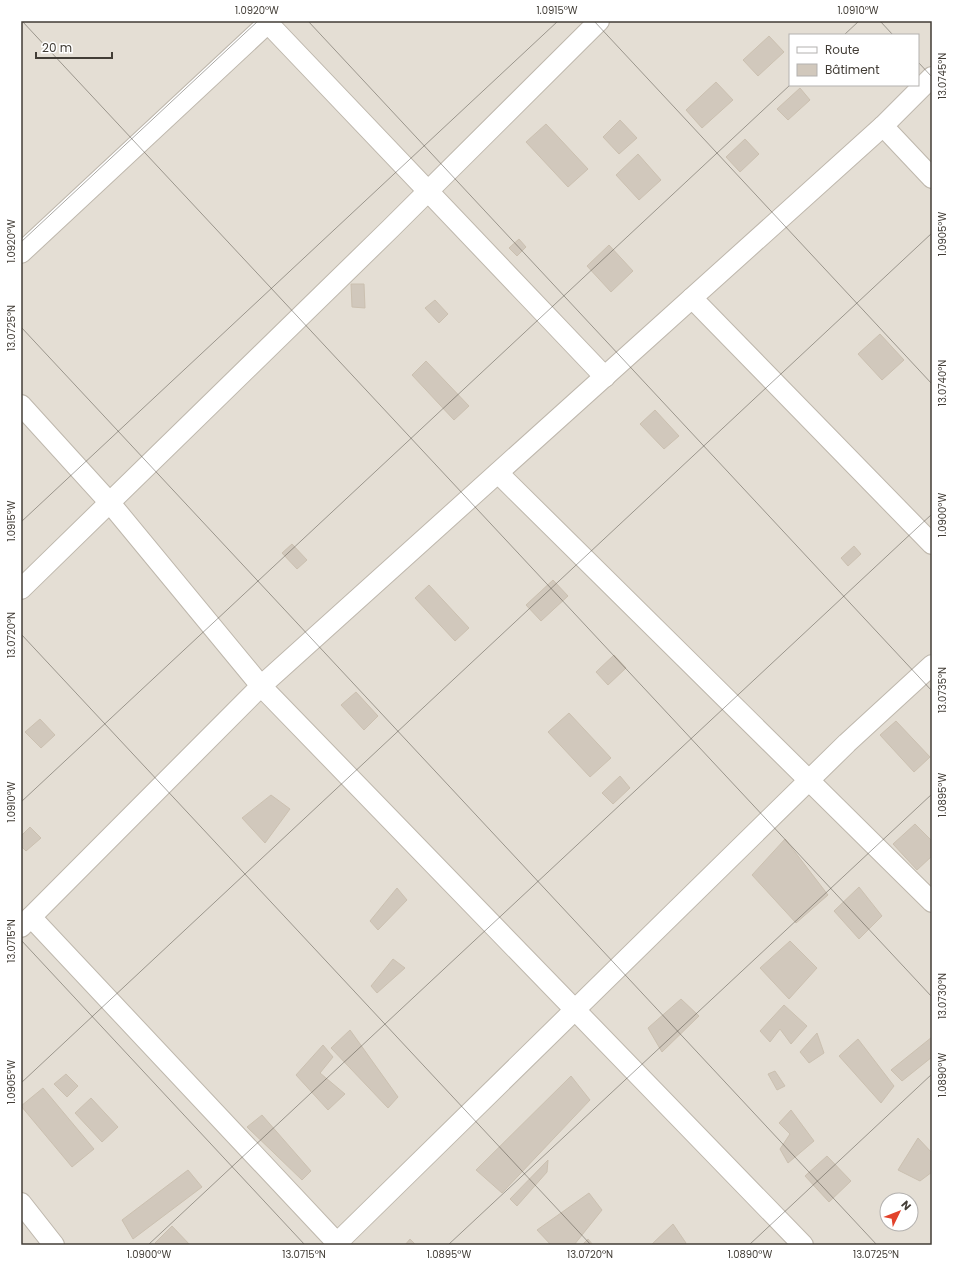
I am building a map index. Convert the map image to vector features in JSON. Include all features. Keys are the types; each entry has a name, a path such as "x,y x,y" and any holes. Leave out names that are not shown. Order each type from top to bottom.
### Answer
{"street":[{"path":"21,589 428,192 599,21"},
{"path":"21,254 268,22 605,377"},
{"path":"932,77 883,126 261,686 26,922 338,1244 809,780 932,665"},
{"path":"883,126 932,178"},
{"path":"692,298 932,544"},
{"path":"21,405 110,503 261,686 804,1245"},
{"path":"498,473 932,902"},
{"path":"21,1203 54,1245"}],"shaded area":[{"path":"21,21 932,21 932,1245 21,1245"}],"building":[{"path":"769,36 784,52 758,76 743,60"},
{"path":"716,82 733,100 702,128 686,110"},
{"path":"800,88 810,100 788,120 777,109"},
{"path":"620,120 637,138 619,154 603,137"},
{"path":"546,124 588,169 568,187 526,142"},
{"path":"745,139 759,154 740,172 726,157"},
{"path":"638,154 661,180 639,200 616,175"},
{"path":"519,239 526,247 517,256 509,248"},
{"path":"609,245 633,271 611,292 587,266"},
{"path":"351,284 364,284 365,308 352,307"},
{"path":"435,300 448,314 439,323 425,308"},
{"path":"880,334 904,360 882,380 858,354"},
{"path":"426,361 469,406 454,420 412,375"},
{"path":"655,410 679,436 664,449 640,424"},
{"path":"292,544 307,560 297,569 282,553"},
{"path":"854,546 861,554 848,566 841,558"},
{"path":"553,580 568,596 541,621 526,605"},
{"path":"429,585 469,628 455,641 415,598"},
{"path":"614,655 626,668 608,685 596,672"},
{"path":"356,692 378,716 364,730 341,705"},
{"path":"569,713 611,758 590,777 548,732"},
{"path":"40,719 55,735 41,748 25,732"},
{"path":"896,721 930,757 914,772 880,735"},
{"path":"620,776 630,788 613,804 602,793"},
{"path":"271,795 290,809 265,843 242,818"},
{"path":"915,824 932,841 932,856 917,870 893,844"},
{"path":"30,827 41,838 26,851 21,846 21,836"},
{"path":"785,839 828,895 796,923 752,875"},
{"path":"859,887 882,916 859,939 834,911"},
{"path":"397,888 407,900 378,930 370,921"},
{"path":"790,941 817,968 789,999 760,968"},
{"path":"393,959 405,968 377,993 371,986"},
{"path":"681,999 699,1016 662,1052 648,1028"},
{"path":"784,1005 807,1026 791,1044 780,1029 770,1042 760,1031"},
{"path":"350,1030 398,1097 388,1108 331,1048"},
{"path":"817,1033 824,1053 809,1063 800,1052"},
{"path":"932,1037 932,1057 902,1081 891,1070"},
{"path":"858,1039 894,1086 881,1103 839,1056"},
{"path":"323,1045 333,1057 320,1073 345,1094 328,1110 296,1075"},
{"path":"775,1071 785,1086 777,1090 768,1074"},
{"path":"66,1074 78,1086 67,1097 54,1084"},
{"path":"571,1076 590,1100 502,1193 476,1170"},
{"path":"43,1088 94,1149 72,1167 21,1106"},
{"path":"91,1098 118,1127 102,1142 75,1113"},
{"path":"791,1110 814,1141 788,1163 780,1149 790,1134 779,1123"},
{"path":"262,1115 311,1171 302,1180 247,1127"},
{"path":"918,1138 932,1153 932,1172 920,1181 898,1170"},
{"path":"827,1156 851,1181 829,1202 805,1176"},
{"path":"548,1160 547,1172 517,1206 510,1199"},
{"path":"188,1170 202,1187 133,1239 122,1220"},
{"path":"589,1193 602,1210 574,1245 551,1245 537,1230"},
{"path":"673,1224 686,1243 685,1245 651,1245"},
{"path":"172,1226 190,1245 157,1245 155,1243"},
{"path":"410,1239 416,1245 405,1245"},
{"path":"588,1239 593,1245 582,1245"}]}
